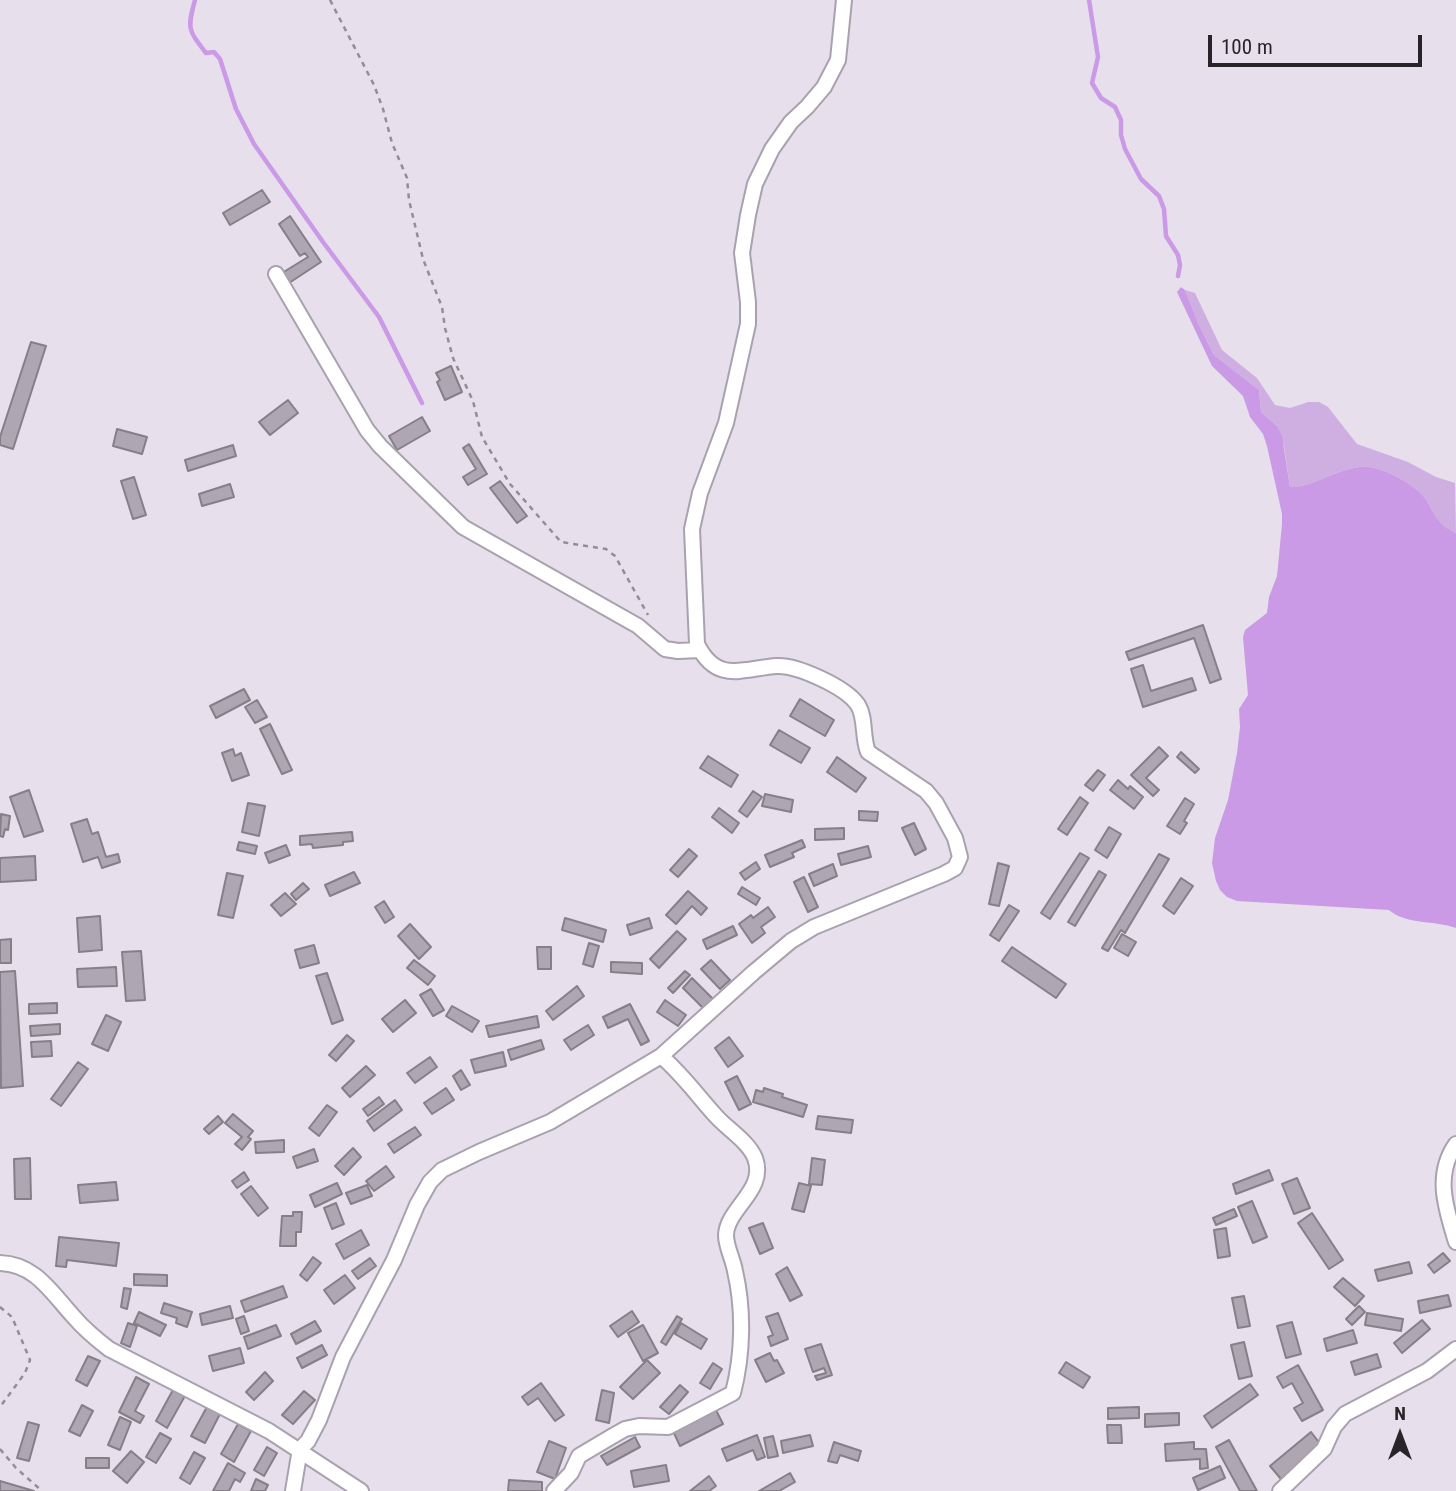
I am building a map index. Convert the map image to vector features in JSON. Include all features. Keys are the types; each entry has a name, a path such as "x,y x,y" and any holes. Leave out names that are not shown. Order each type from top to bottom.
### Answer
{"street":[{"path":"293,1491 300,1449 308,1441 343,1357 394,1260 417,1205 430,1182 442,1170 550,1122 661,1056 791,941 824,923 944,874 955,868 960,857 955,838 936,803 926,791 868,752 858,705 844,692 793,667 776,666 731,673 706,658 697,644 692,529 700,493 726,423 748,324 742,253 755,184 772,149 791,122 824,87 838,60 844,0"},
{"path":"276,274 367,430 463,527 638,626 665,649 700,650"},
{"path":"554,1491 571,1473 579,1456 625,1429 639,1426 668,1427 733,1393 738,1373 741,1352 739,1296 726,1235 733,1217 754,1183 756,1160 680,1072 661,1056"},
{"path":"1456,1144 1445,1163 1443,1185 1456,1242"},
{"path":"0,1263 20,1265 50,1287 89,1333 109,1349 199,1393 300,1449 361,1491"},
{"path":"1280,1491 1324,1448 1334,1427 1345,1414 1427,1371 1456,1349"}],"path":[{"path":"330,0 374,85 383,109 392,143 407,178 409,201 423,259 442,307 444,328 453,358 473,401 482,437 488,449 510,484 561,542 596,546 615,556 653,624 656,641"},
{"path":"0,1307 12,1317 30,1360 25,1373 0,1407"},
{"path":"0,1449 10,1462 42,1491"}],"shaded area":[{"path":"1181,287 1185,290 1214,355 1259,390 1261,412 1277,426 1282,436 1290,487 1308,484 1349,469 1376,468 1414,488 1425,498 1440,522 1456,533 1456,928 1404,918 1389,910 1237,901 1227,897 1216,881 1212,863 1215,838 1228,800 1237,753 1239,709 1248,695 1243,637 1245,630 1267,613 1269,597 1277,576 1282,514 1263,434 1250,417 1243,396 1212,366 1177,292"},
{"path":"1185,290 1195,293 1222,350 1257,378 1275,405 1290,408 1308,402 1319,402 1328,407 1357,444 1408,462 1436,477 1455,483 1456,533 1440,523 1425,498 1414,488 1376,468 1349,469 1308,484 1290,487 1284,446 1277,426 1261,412 1259,390 1214,355"}],"building":[{"path":"262,190 270,202 230,225 223,213"},
{"path":"290,216 321,262 289,283 282,273 308,257 305,253 300,256 279,224"},
{"path":"31,342 46,346 13,449 0,445 0,437"},
{"path":"451,366 462,392 445,400 436,373"},
{"path":"288,400 298,413 270,435 259,422"},
{"path":"422,417 430,431 397,450 389,436"},
{"path":"117,429 147,437 142,454 113,446"},
{"path":"469,444 487,474 468,485 463,477 476,469 463,448"},
{"path":"233,445 236,456 188,471 185,460"},
{"path":"134,477 146,515 133,519 121,481"},
{"path":"500,481 527,516 517,523 490,488"},
{"path":"230,484 234,497 202,506 199,494"},
{"path":"1203,625 1221,679 1210,683 1194,638 1129,660 1126,652"},
{"path":"1143,665 1151,691 1192,678 1196,690 1143,707 1131,669"},
{"path":"244,689 250,700 216,718 210,706"},
{"path":"800,699 834,720 825,736 790,716"},
{"path":"257,700 267,717 255,723 245,707"},
{"path":"270,724 292,770 282,774 260,729"},
{"path":"779,730 810,748 801,763 770,745"},
{"path":"1159,747 1168,756 1146,778 1159,790 1153,796 1131,775"},
{"path":"233,749 235,756 241,753 249,775 232,781 222,753"},
{"path":"1181,752 1199,769 1195,773 1177,757"},
{"path":"708,756 738,775 731,787 700,768"},
{"path":"837,757 866,778 856,792 827,772"},
{"path":"1098,770 1105,775 1093,791 1085,785"},
{"path":"1118,780 1143,797 1134,809 1110,790"},
{"path":"29,790 43,831 24,837 10,797"},
{"path":"753,791 762,797 747,817 739,811"},
{"path":"765,794 793,800 791,812 762,806"},
{"path":"1080,797 1088,803 1067,835 1058,829"},
{"path":"1185,798 1194,804 1180,834 1167,826"},
{"path":"248,803 265,806 259,836 242,832"},
{"path":"719,808 739,823 732,833 712,817"},
{"path":"859,811 878,812 877,821 859,820"},
{"path":"1,814 10,816 8,830 5,829 3,837 0,836"},
{"path":"87,819 92,834 98,832 106,857 118,854 120,862 102,868 98,857 83,862 71,824"},
{"path":"914,823 926,849 915,855 902,828"},
{"path":"1109,827 1121,834 1107,858 1095,850"},
{"path":"844,828 844,839 815,840 815,829"},
{"path":"352,832 353,841 343,842 343,845 313,848 312,844 300,845 300,836"},
{"path":"802,840 805,847 792,853 794,857 770,867 765,855"},
{"path":"239,842 257,846 255,854 237,850"},
{"path":"286,845 290,855 269,863 265,853"},
{"path":"868,846 871,857 841,865 838,854"},
{"path":"689,849 697,856 678,877 670,870"},
{"path":"1080,853 1089,858 1050,919 1041,913"},
{"path":"1159,854 1169,859 1125,933 1121,930 1108,951 1102,948"},
{"path":"35,856 36,880 0,882 0,858"},
{"path":"756,862 760,869 745,880 740,873"},
{"path":"998,863 1009,866 999,906 989,904"},
{"path":"833,864 837,876 814,886 809,874"},
{"path":"1099,871 1106,875 1075,926 1068,922"},
{"path":"354,872 360,883 330,896 325,885"},
{"path":"227,873 243,876 233,918 218,915"},
{"path":"804,877 818,907 808,912 794,882"},
{"path":"1181,878 1193,886 1174,914 1163,906"},
{"path":"303,883 309,889 296,900 291,894"},
{"path":"742,887 760,898 756,905 738,894"},
{"path":"688,891 707,908 701,915 692,906 676,924 666,915"},
{"path":"285,893 296,904 281,916 271,905"},
{"path":"384,901 394,917 385,923 375,907"},
{"path":"1009,905 1019,911 999,941 990,935"},
{"path":"768,907 775,917 761,927 765,933 752,943 739,924"},
{"path":"100,916 102,950 79,952 77,918"},
{"path":"565,918 606,930 603,942 562,930"},
{"path":"649,918 652,928 630,935 627,925"},
{"path":"410,924 431,947 419,959 398,936"},
{"path":"733,926 737,935 707,949 703,940"},
{"path":"677,931 686,939 659,968 650,959"},
{"path":"1122,934 1136,942 1128,956 1114,948"},
{"path":"11,939 11,963 0,963 0,940"},
{"path":"589,943 599,946 593,967 583,964"},
{"path":"314,945 319,963 300,968 295,950"},
{"path":"537,947 551,947 551,969 538,969"},
{"path":"1012,947 1066,984 1056,998 1002,961"},
{"path":"141,951 145,1000 126,1001 122,952"},
{"path":"414,960 435,976 428,985 407,968"},
{"path":"711,960 730,980 720,989 701,969"},
{"path":"611,962 642,963 642,974 611,972"},
{"path":"116,967 117,986 78,987 77,969"},
{"path":"15,971 23,1086 1,1088 0,972"},
{"path":"685,971 690,975 673,993 668,988"},
{"path":"327,973 343,1020 332,1024 316,976"},
{"path":"692,978 713,999 703,1008 683,988"},
{"path":"577,986 584,996 553,1020 546,1011"},
{"path":"431,989 444,1010 433,1016 420,995"},
{"path":"405,1000 416,1013 393,1032 382,1019"},
{"path":"665,1000 686,1015 678,1026 657,1012"},
{"path":"57,1003 57,1013 29,1014 29,1004"},
{"path":"630,1004 649,1041 641,1045 628,1019 608,1028 603,1017"},
{"path":"452,1006 479,1021 472,1032 446,1016"},
{"path":"106,1015 121,1022 108,1051 92,1044"},
{"path":"537,1016 539,1027 489,1037 486,1026"},
{"path":"60,1024 60,1034 31,1036 30,1026"},
{"path":"588,1025 594,1035 571,1050 564,1040"},
{"path":"347,1035 354,1041 336,1061 329,1055"},
{"path":"729,1037 743,1056 728,1067 715,1048"},
{"path":"541,1040 544,1049 511,1060 508,1050"},
{"path":"51,1041 52,1056 32,1057 31,1042"},
{"path":"503,1052 506,1066 475,1073 471,1060"},
{"path":"430,1057 437,1067 415,1083 407,1073"},
{"path":"78,1062 88,1069 61,1106 51,1099"},
{"path":"366,1066 375,1075 350,1097 342,1088"},
{"path":"461,1070 470,1085 461,1090 453,1076"},
{"path":"737,1076 751,1104 739,1110 725,1082"},
{"path":"446,1088 454,1100 432,1114 424,1103"},
{"path":"764,1088 807,1105 803,1117 753,1102 756,1090 763,1092"},
{"path":"379,1097 384,1104 368,1116 363,1109"},
{"path":"395,1100 402,1110 374,1131 367,1121"},
{"path":"327,1105 337,1112 319,1136 309,1128"},
{"path":"233,1114 253,1131 248,1137 251,1139 242,1150 235,1144 242,1137 225,1123"},
{"path":"218,1116 223,1122 209,1134 204,1129"},
{"path":"818,1116 853,1120 851,1133 816,1129"},
{"path":"415,1127 421,1135 394,1153 388,1144"},
{"path":"284,1140 284,1152 256,1153 255,1142"},
{"path":"353,1148 361,1157 344,1175 335,1166"},
{"path":"314,1149 318,1161 297,1168 293,1157"},
{"path":"30,1158 31,1199 15,1199 14,1159"},
{"path":"812,1158 825,1160 822,1185 809,1184"},
{"path":"386,1166 394,1177 374,1191 366,1181"},
{"path":"1269,1170 1273,1180 1236,1194 1233,1184"},
{"path":"244,1172 249,1180 237,1188 232,1181"},
{"path":"1297,1178 1310,1208 1294,1214 1282,1184"},
{"path":"116,1182 118,1200 80,1203 78,1185"},
{"path":"337,1183 342,1194 315,1207 310,1195"},
{"path":"799,1183 811,1186 804,1212 792,1209"},
{"path":"367,1185 372,1196 351,1204 346,1193"},
{"path":"251,1186 268,1208 258,1216 241,1194"},
{"path":"1252,1201 1267,1237 1253,1243 1238,1207"},
{"path":"336,1203 344,1224 332,1229 324,1208"},
{"path":"1234,1209 1237,1216 1216,1225 1213,1218"},
{"path":"293,1212 302,1212 301,1232 296,1232 296,1246 280,1246 282,1216 293,1216"},
{"path":"1312,1213 1343,1260 1329,1269 1298,1223"},
{"path":"763,1223 773,1248 760,1254 749,1228"},
{"path":"1226,1228 1230,1256 1218,1258 1214,1230"},
{"path":"361,1230 369,1245 344,1259 336,1244"},
{"path":"59,1237 119,1243 116,1266 67,1260 66,1267 56,1266"},
{"path":"1443,1253 1450,1261 1434,1273 1428,1265"},
{"path":"313,1257 321,1263 307,1281 300,1275"},
{"path":"370,1258 376,1266 358,1279 352,1271"},
{"path":"1409,1262 1412,1273 1378,1281 1375,1270"},
{"path":"787,1267 802,1295 790,1301 776,1274"},
{"path":"134,1274 167,1275 167,1286 134,1285"},
{"path":"345,1275 355,1288 334,1304 324,1290"},
{"path":"1343,1278 1364,1296 1355,1306 1334,1287"},
{"path":"283,1286 287,1297 245,1312 241,1301"},
{"path":"124,1288 131,1289 127,1309 121,1307"},
{"path":"1448,1295 1451,1306 1420,1313 1418,1301"},
{"path":"1244,1296 1250,1326 1238,1328 1232,1298"},
{"path":"164,1303 192,1312 187,1327 176,1323 177,1318 161,1313"},
{"path":"230,1306 233,1318 202,1325 200,1314"},
{"path":"1359,1306 1365,1312 1352,1325 1346,1319"},
{"path":"632,1311 639,1322 618,1337 610,1326"},
{"path":"139,1312 166,1325 160,1336 134,1323"},
{"path":"778,1313 788,1339 771,1346 768,1337 773,1335 766,1317"},
{"path":"1367,1313 1403,1319 1401,1331 1365,1325"},
{"path":"244,1316 249,1331 241,1334 236,1319"},
{"path":"677,1316 682,1319 666,1345 661,1342"},
{"path":"1422,1320 1430,1329 1402,1353 1394,1343"},
{"path":"315,1321 321,1331 296,1344 291,1334"},
{"path":"1292,1322 1301,1354 1286,1358 1277,1326"},
{"path":"128,1323 137,1326 130,1347 121,1343"},
{"path":"681,1323 707,1339 701,1349 675,1334"},
{"path":"276,1325 281,1336 248,1349 244,1337"},
{"path":"643,1325 658,1353 643,1361 628,1333"},
{"path":"1353,1330 1357,1343 1327,1351 1324,1339"},
{"path":"1244,1342 1252,1376 1239,1379 1231,1345"},
{"path":"821,1344 832,1375 817,1380 815,1376 826,1373 824,1368 813,1372 805,1349"},
{"path":"322,1345 327,1355 302,1368 297,1358"},
{"path":"240,1348 244,1363 213,1371 209,1356"},
{"path":"770,1353 784,1373 766,1382 755,1360"},
{"path":"1377,1354 1381,1367 1355,1375 1351,1362"},
{"path":"88,1356 100,1361 87,1386 76,1380"},
{"path":"647,1360 660,1373 633,1399 620,1387"},
{"path":"1066,1362 1090,1377 1083,1388 1059,1373"},
{"path":"713,1363 722,1369 710,1389 700,1383"},
{"path":"1298,1365 1323,1410 1302,1421 1294,1408 1303,1403 1292,1383 1283,1388 1277,1377"},
{"path":"265,1372 273,1381 254,1400 246,1392"},
{"path":"136,1377 149,1384 135,1411 144,1416 140,1423 119,1412"},
{"path":"541,1383 564,1415 555,1421 538,1398 528,1405 522,1397"},
{"path":"1250,1384 1258,1395 1212,1428 1204,1416"},
{"path":"680,1385 688,1392 669,1414 660,1407"},
{"path":"174,1388 186,1394 167,1428 156,1421"},
{"path":"602,1390 614,1393 609,1423 596,1420"},
{"path":"304,1391 315,1400 293,1424 282,1415"},
{"path":"82,1405 93,1411 80,1436 69,1431"},
{"path":"208,1405 221,1412 205,1443 191,1436"},
{"path":"1139,1407 1139,1418 1108,1419 1108,1408"},
{"path":"716,1410 723,1424 680,1446 673,1431"},
{"path":"1179,1413 1179,1425 1145,1427 1145,1414"},
{"path":"120,1417 131,1422 120,1450 108,1445"},
{"path":"28,1422 39,1425 29,1461 17,1458"},
{"path":"238,1424 251,1431 234,1462 221,1454"},
{"path":"1107,1425 1121,1425 1122,1443 1108,1443"},
{"path":"1311,1432 1321,1445 1281,1479 1270,1466"},
{"path":"160,1433 171,1439 156,1463 146,1457"},
{"path":"757,1435 765,1457 757,1460 753,1450 727,1461 722,1449"},
{"path":"810,1435 813,1446 783,1453 781,1441"},
{"path":"773,1436 778,1456 768,1458 764,1438"},
{"path":"635,1437 640,1447 607,1465 601,1456"},
{"path":"1229,1440 1257,1491 1240,1491 1216,1447"},
{"path":"549,1441 566,1448 555,1479 537,1472"},
{"path":"834,1442 861,1451 858,1461 840,1455 837,1463 828,1461"},
{"path":"1194,1442 1194,1449 1206,1449 1208,1468 1200,1469 1200,1459 1166,1461 1165,1444"},
{"path":"267,1447 277,1453 264,1476 254,1470"},
{"path":"131,1451 144,1462 127,1483 113,1471"},
{"path":"194,1452 205,1458 190,1484 180,1478"},
{"path":"86,1458 109,1458 109,1468 86,1468"},
{"path":"228,1463 245,1473 240,1482 235,1479 229,1491 213,1491"},
{"path":"666,1465 669,1481 634,1487 631,1471"},
{"path":"1220,1466 1225,1478 1198,1490 1193,1478"},
{"path":"790,1473 795,1482 779,1491 759,1491"},
{"path":"709,1476 716,1486 709,1491 690,1491"},
{"path":"256,1479 268,1485 265,1491 251,1491"},
{"path":"509,1480 542,1482 542,1491 508,1491"},
{"path":"0,1481 34,1491 0,1491"}],"waterway":[{"path":"195,0 190,23 192,34 206,53 214,52 220,59 236,109 254,144 379,317 422,403"},
{"path":"1089,0 1098,57 1092,83 1101,98 1115,107 1121,120 1125,149 1141,179 1159,196 1164,209 1166,236 1178,255 1178,276"}]}
